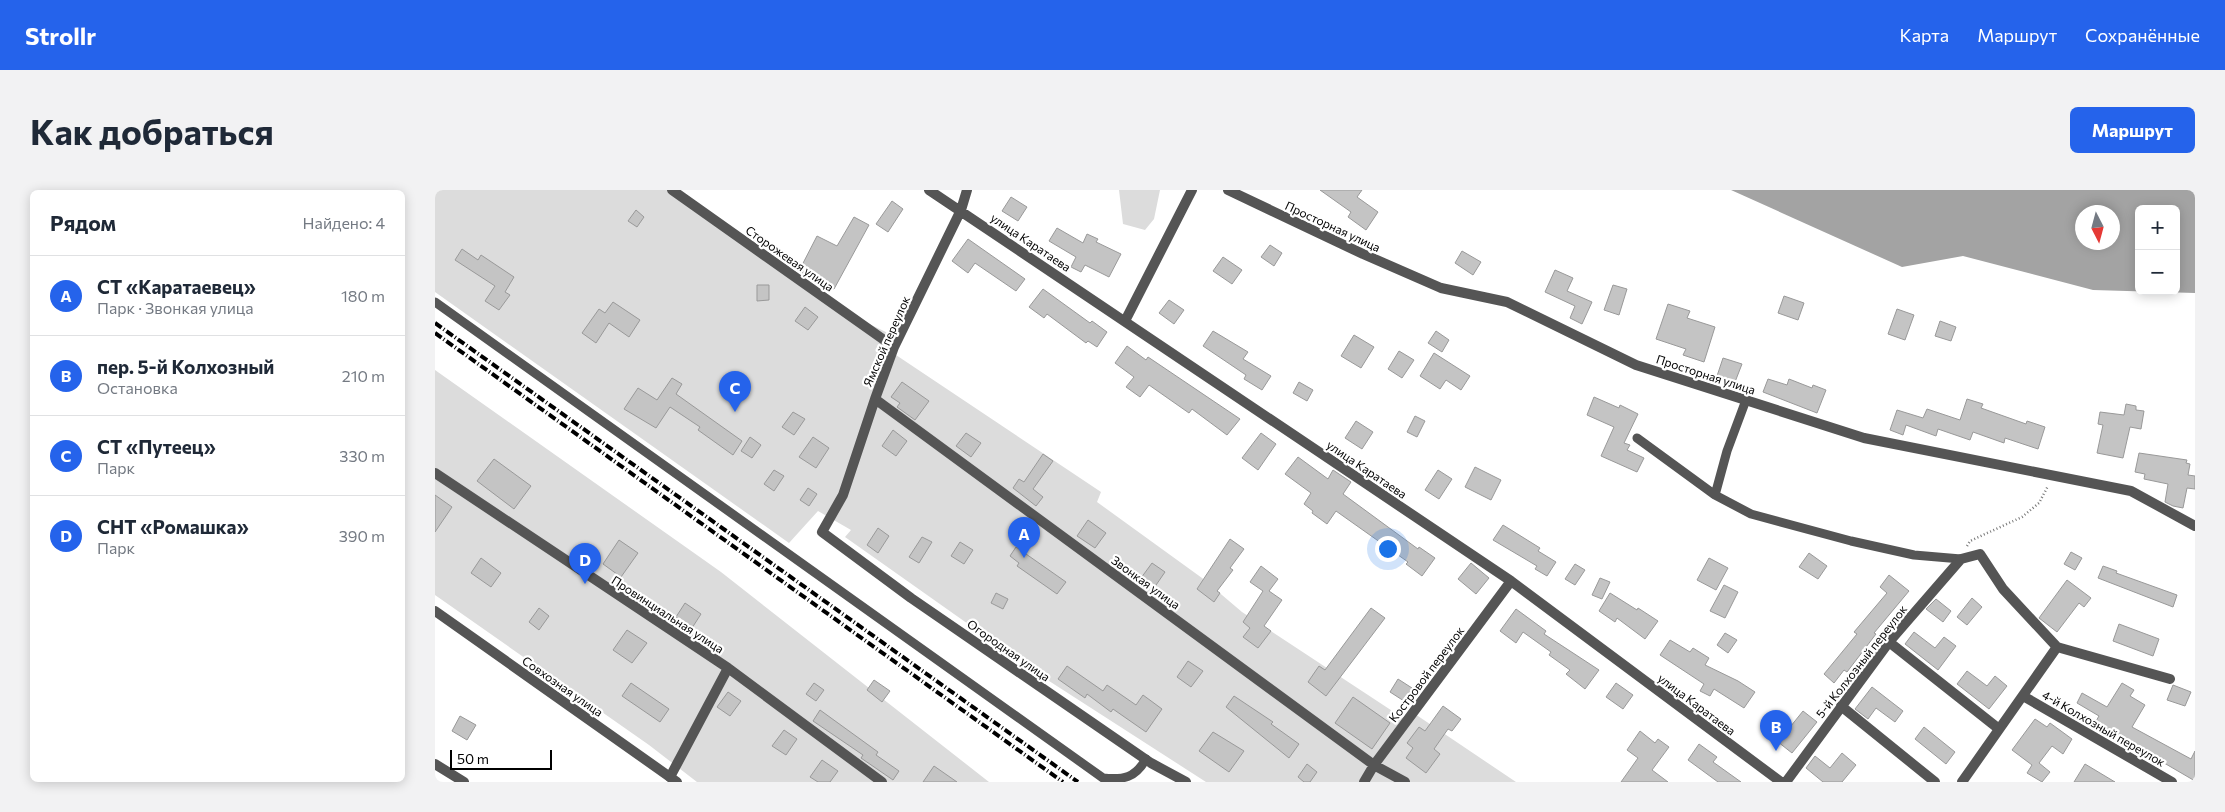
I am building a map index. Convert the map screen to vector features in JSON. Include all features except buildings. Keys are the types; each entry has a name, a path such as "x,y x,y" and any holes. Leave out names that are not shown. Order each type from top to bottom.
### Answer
{"street":[{"name":"Сторожевая улица","path":"672,190 894,347"},
{"name":"улица Каратаева","path":"929,190 1511,581 1781,782"},
{"name":"Ямской переулок","path":"822,532 843,495 894,347 961,210 967,190"},
{"path":"1125,321 1191,190"},
{"name":"Просторная улица","path":"1228,190 1363,254 1441,288 1507,302 1636,365 1864,438 2131,491 2195,526"},
{"name":"Звонкая улица","path":"875,399 1373,765 1405,782"},
{"name":"Провинциальная улица","path":"435,473 728,668 882,782"},
{"name":"Огородная улица","path":"822,532 911,598 1146,759 1186,782"},
{"path":"1961,559 1980,554 2003,589 2057,646 2170,679"},
{"name":"5-й Колхозный переулок","path":"1786,782 1889,642 1961,559"},
{"name":"Костровой переулок","path":"1364,782 1373,765 1511,581"},
{"name":"Совхозная улица","path":"435,611 673,780"},
{"path":"1889,642 1999,729"},
{"name":"4-й Колхозный переулок","path":"1962,782 2057,646"},
{"path":"673,780 728,668"},
{"name":"4-й Колхозный переулок","path":"2023,696 2172,782"},
{"path":"1841,706 1935,782"},
{"path":"435,764 464,782"}],"lane":[{"path":"435,302 1103,778 1119,780 1138,772 1146,759"},
{"path":"1715,495 1727,451 1746,400"},
{"path":"1637,438 1715,495 1751,514 1851,541 1914,555 1961,559"}],"path":[{"path":"1961,559 1970,541 2022,518 2039,503 2050,484 2060,477"}],"shaded area":[{"path":"435,190 668,190 867,323 888,333 885,341 890,351 1101,492 1097,502 1202,578 1242,612 1406,720 1412,712 1516,782 1206,782 1046,679 845,537 851,530 818,511 789,543 435,292"},
{"path":"1119,190 1160,190 1154,219 1145,230 1123,224"},
{"path":"1731,190 2195,190 2195,293 2180,293 2180,205 2135,205 2135,291 2093,290 1963,256 1902,267"},
{"path":"435,370 721,572 989,782 697,782 649,745 435,595"}],"railway":[{"path":"435,323 1078,782"},
{"path":"435,333 1063,782"}],"place":[{"name":"СТ «Путеец»","path":"735,412"},
{"name":"СТ «Каратаевец»","path":"1024,558"},
{"name":"СНТ «Ромашка»","path":"585,584"},
{"name":"пер. 5-й Колхозный","path":"1776,751"}]}
